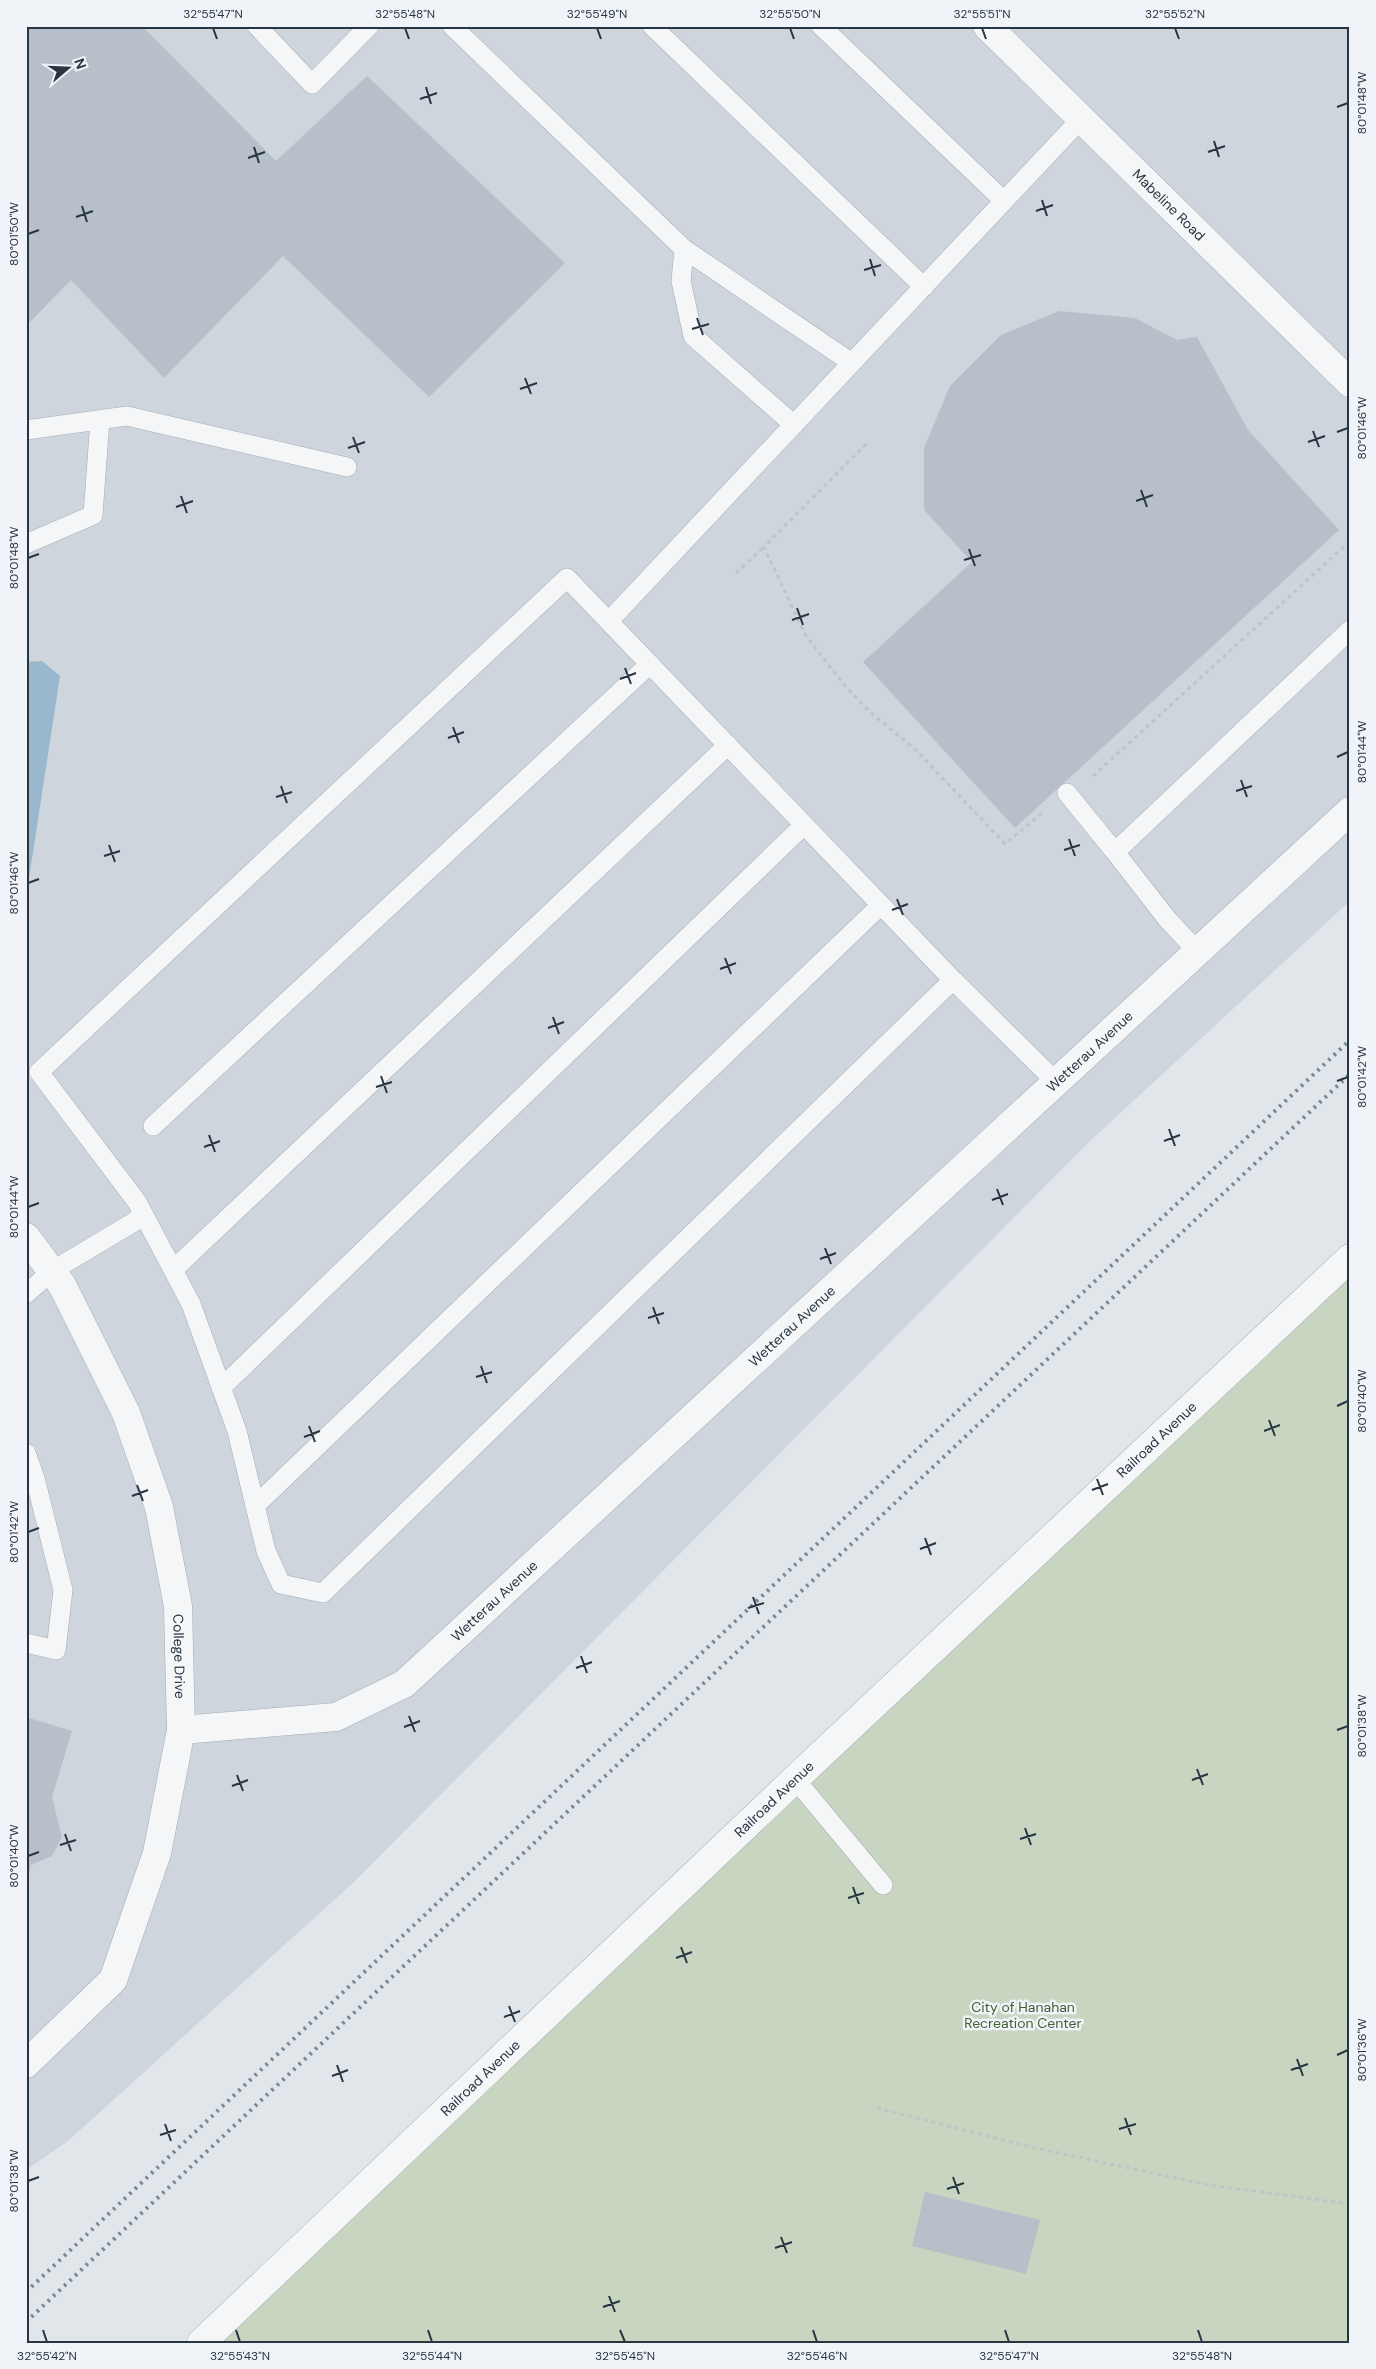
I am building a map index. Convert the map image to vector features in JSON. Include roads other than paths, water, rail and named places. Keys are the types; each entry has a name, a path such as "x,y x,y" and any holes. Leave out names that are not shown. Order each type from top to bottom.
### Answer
{"street":[{"name":"Mabeline Road","path":"987,26 1350,383"},
{"name":"Wetterau Avenue","path":"181,1730 336,1717 404,1684 1350,811"},
{"name":"College Drive","path":"26,1237 62,1285 126,1413 159,1507 178,1606 181,1730 158,1854 113,1980 26,2064"},
{"name":"Railroad Avenue","path":"201,2343 795,1780 1350,1258"}],"lane":[{"path":"257,26 312,84 369,26"},
{"path":"452,26 684,249 852,363"},
{"path":"652,26 924,287"},
{"path":"822,26 1004,201"},
{"path":"609,621 1082,119"},
{"path":"684,249 681,281 693,336 794,425"},
{"path":"26,430 127,416 347,468"},
{"path":"26,544 93,515 100,420"},
{"path":"953,980 323,1593 281,1584 266,1551 237,1431 192,1304 137,1202 39,1072 568,578 953,980 1056,1082"},
{"path":"1115,852 1350,630"},
{"path":"153,1126 650,664"},
{"path":"174,1270 728,745"},
{"path":"1067,793 1168,920 1198,952"},
{"path":"222,1388 804,825"},
{"path":"255,1506 881,905"},
{"path":"26,1294 52,1271 144,1216"},
{"path":"26,1453 34,1502 63,1590 56,1650 26,1643"},
{"path":"795,1780 883,1885"}],"water":[{"path":"42,661 60,676 28,885 26,886 26,662"}],"railway":[{"path":"26,2292 1350,1040"},
{"path":"26,2322 1350,1074"}],"park label":[{"name":"City of Hanahan Recreation Center","path":"1023,2015"}]}
